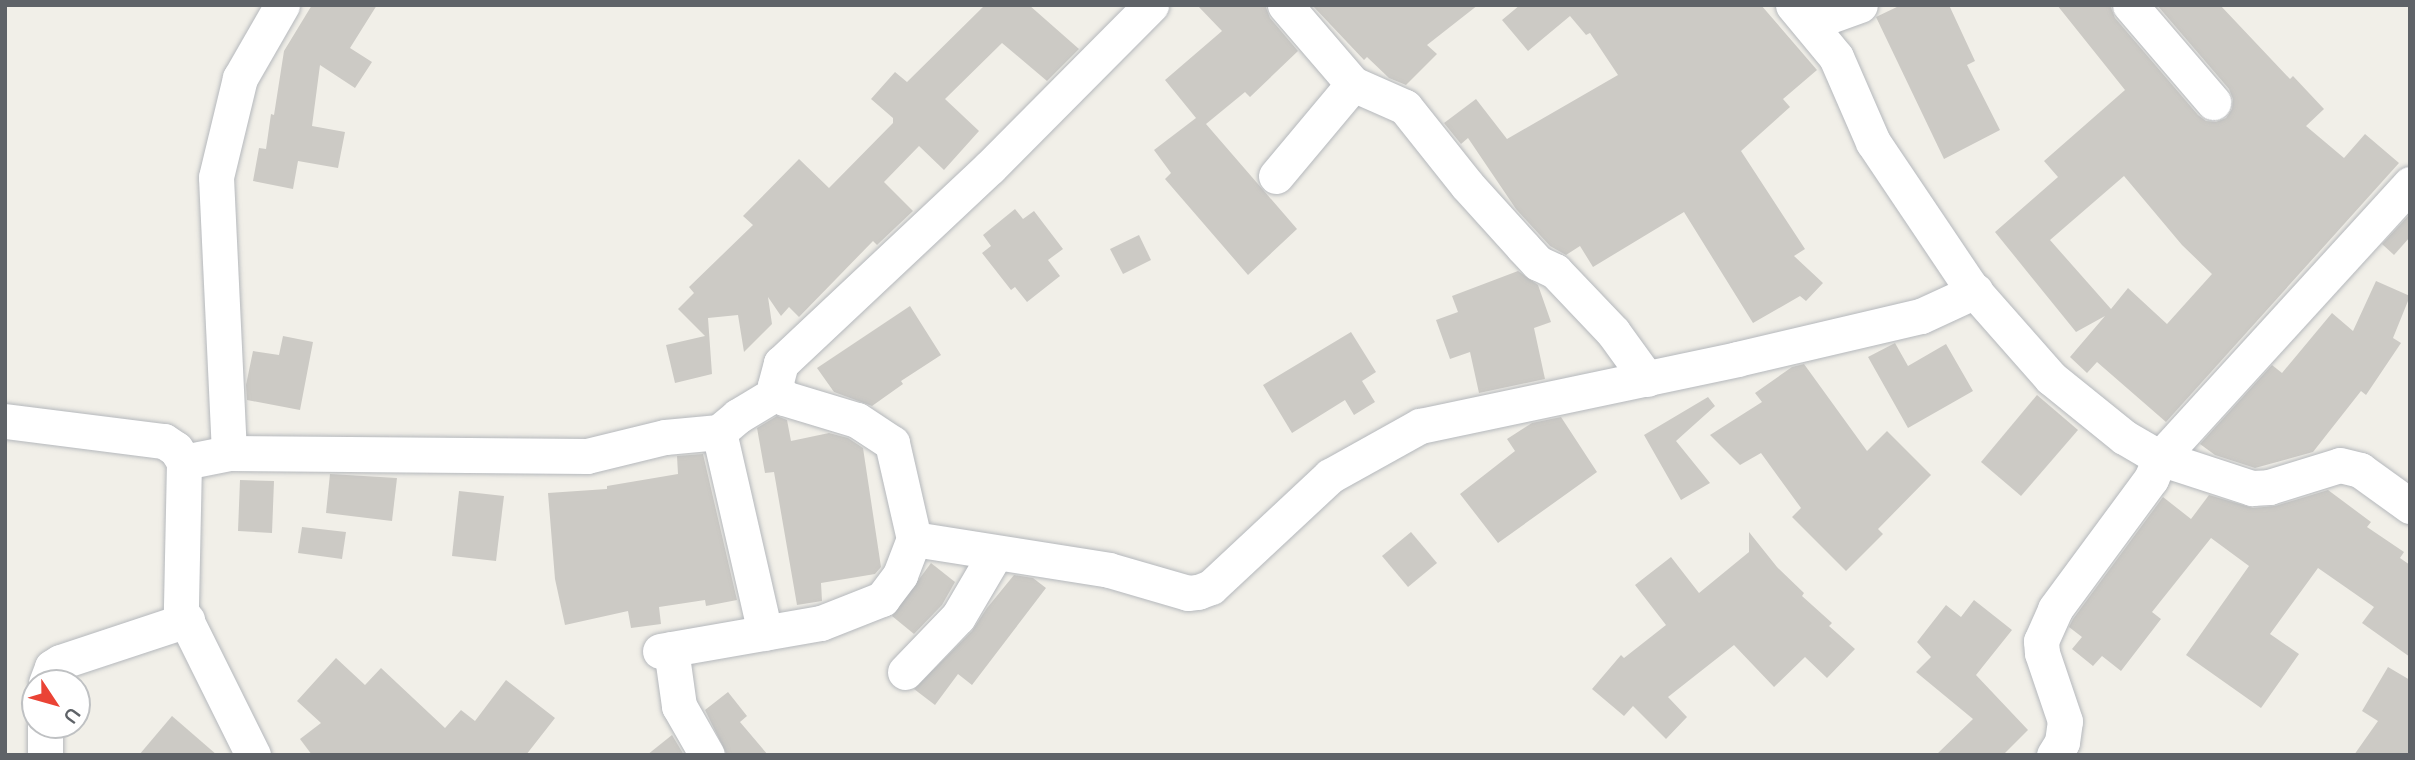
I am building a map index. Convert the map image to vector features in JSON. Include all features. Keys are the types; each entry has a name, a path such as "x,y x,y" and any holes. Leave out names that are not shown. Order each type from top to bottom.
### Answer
{"street":[{"path":"229,453 216,177 240,78 282,5"},
{"path":"707,755 679,706 666,650 821,624 882,599 900,575 914,539 892,443 857,420 784,398 778,392 776,376 781,363 990,167 1151,5"},
{"path":"1285,5 1353,84 1405,107 1467,185 1530,255 1555,271 1613,332 1647,379"},
{"path":"1801,14 1860,5"},
{"path":"2130,5 2213,102"},
{"path":"1801,14 1836,57 1873,142 1975,291 2051,378 2124,437 2160,458 2252,488 2269,487 2340,465 2360,470 2410,506"},
{"path":"1276,176 1353,84"},
{"path":"2054,755 2062,742 2065,721 2042,653 2041,641 2055,609 2151,479 2160,458 2410,184"},
{"path":"914,539 1109,570 1188,593 1198,592 1211,587 1330,476 1420,426 1647,379 1921,316 1975,291"},
{"path":"184,462 229,453 587,456 665,437 719,432 738,416 778,392"},
{"path":"5,421 164,441 176,449 184,462 179,589 181,610 253,755"},
{"path":"719,432 765,634"},
{"path":"905,672 958,617 995,554"},
{"path":"51,669 60,662 187,621"}],"building":[{"path":"312,5 377,5 350,48 372,62 355,88 320,65 312,126 345,132 338,168 298,161 293,189 253,181 259,148 266,149 284,51"},
{"path":"985,5 1029,5 1079,49 1047,81 1002,43 945,99 979,131 944,170 919,146 884,182 913,211 877,245 873,241 799,317 789,307 781,316 768,297 772,324 744,352 738,315 708,318 712,374 675,383 666,345 705,336 678,309 694,293 689,287 753,225 743,216 799,159 829,188 893,123 893,118 871,99 895,72 907,82"},
{"path":"1197,5 1265,5 1270,18 1298,51 1250,97 1245,92 1206,124 1297,229 1248,275 1165,179 1171,173 1154,150 1196,118 1165,80 1222,31"},
{"path":"1312,5 1478,5 1427,45 1437,54 1406,85 1389,78 1367,57 1364,60"},
{"path":"1520,5 1761,5 1817,70 1783,99 1790,107 1741,151 1805,249 1794,256 1823,283 1806,301 1800,296 1753,323 1684,212 1593,267 1580,246 1566,255 1550,246 1516,209 1468,138 1461,144 1444,123 1476,99 1507,139 1618,75 1590,33 1586,35 1570,16 1528,51 1502,20"},
{"path":"1901,5 1949,5 1975,61 1967,65 2000,130 1944,159 1876,17"},
{"path":"2057,5 2110,5 2115,18 2198,115 2206,121 2216,122 2226,118 2232,109 2233,99 2229,89 2157,5 2220,5 2290,79 2293,76 2324,109 2306,126 2344,158 2365,134 2399,163 2166,422 2097,362 2087,373 2070,357 2105,316 2076,332 1995,232 2058,177 2044,161 2125,90","holes":["2124,176 2182,245 2212,274 2167,324 2128,288 2111,309 2050,240"]},
{"path":"1015,209 1023,219 1034,211 1063,249 1048,260 1060,276 1027,302 1015,287 1011,290 982,253 991,246 983,235"},
{"path":"2410,214 2410,237 2394,255 2382,244"},
{"path":"1139,235 1151,260 1123,274 1110,249"},
{"path":"1518,271 1538,285 1551,322 1534,328 1545,379 1479,393 1470,352 1450,359 1436,320 1458,312 1452,296"},
{"path":"2376,281 2410,296 2393,338 2401,343 2366,395 2361,391 2313,452 2255,468 2215,455 2200,444 2272,365 2282,373 2332,313 2353,331"},
{"path":"910,306 941,355 901,381 903,384 872,406 834,392 817,368"},
{"path":"1351,332 1376,372 1362,381 1375,402 1354,415 1345,400 1292,433 1263,385"},
{"path":"283,336 313,342 300,410 247,400 246,385 253,351 279,355"},
{"path":"1895,343 1908,366 1946,344 1973,391 1908,428 1868,357"},
{"path":"1804,364 1867,451 1887,431 1931,475 1878,529 1883,534 1846,571 1792,517 1801,508 1761,453 1740,465 1710,435 1762,402 1755,393 1792,367"},
{"path":"2037,395 2078,430 2021,496 1981,462"},
{"path":"1708,397 1715,406 1676,441 1710,483 1681,500 1644,435"},
{"path":"777,416 787,420 791,441 829,433 848,438 863,448 881,567 875,574 821,583 822,601 797,605 774,472 765,473 757,428"},
{"path":"1561,417 1597,472 1498,543 1460,494 1515,451 1507,439 1532,423"},
{"path":"703,454 737,600 706,606 705,600 659,607 661,624 631,628 628,611 565,625 555,579 548,493 607,489 607,486 678,474 677,456"},
{"path":"330,474 397,478 392,521 326,513"},
{"path":"240,480 274,481 272,533 238,531"},
{"path":"2328,490 2371,522 2367,527 2404,552 2400,558 2410,565 2410,657 2362,623 2374,607 2318,568 2270,634 2299,654 2261,708 2186,655 2249,566 2211,538 2152,612 2161,619 2121,671 2102,656 2093,666 2072,649 2082,637 2069,627 2073,619 2163,497 2191,519 2209,495 2253,508 2275,506"},
{"path":"459,491 504,496 496,561 452,556"},
{"path":"302,527 346,532 342,559 298,553"},
{"path":"1411,532 1437,563 1408,587 1382,556"},
{"path":"1749,532 1777,567 1804,593 1802,596 1832,623 1829,626 1855,649 1827,678 1805,657 1774,687 1734,645 1668,697 1687,717 1666,739 1633,706 1624,716 1592,689 1621,655 1624,658 1666,625 1635,585 1671,557 1699,593 1749,552"},
{"path":"931,563 955,582 942,605 914,634 892,616"},
{"path":"1014,575 1033,578 1046,588 972,685 958,674 935,705 914,689 972,631"},
{"path":"1974,600 2012,630 1976,675 2028,730 2003,755 1936,755 1973,719 1916,672 1931,657 1917,642 1946,605 1961,617"},
{"path":"336,658 365,685 381,668 445,728 461,710 475,721 506,680 555,718 526,755 312,755 300,739 321,723 297,701"},
{"path":"2388,667 2410,680 2410,755 2354,755 2378,721 2362,711"},
{"path":"728,692 747,716 740,722 768,755 727,755 705,710"},
{"path":"172,716 217,755 139,755"},
{"path":"672,735 684,755 647,755"}]}
